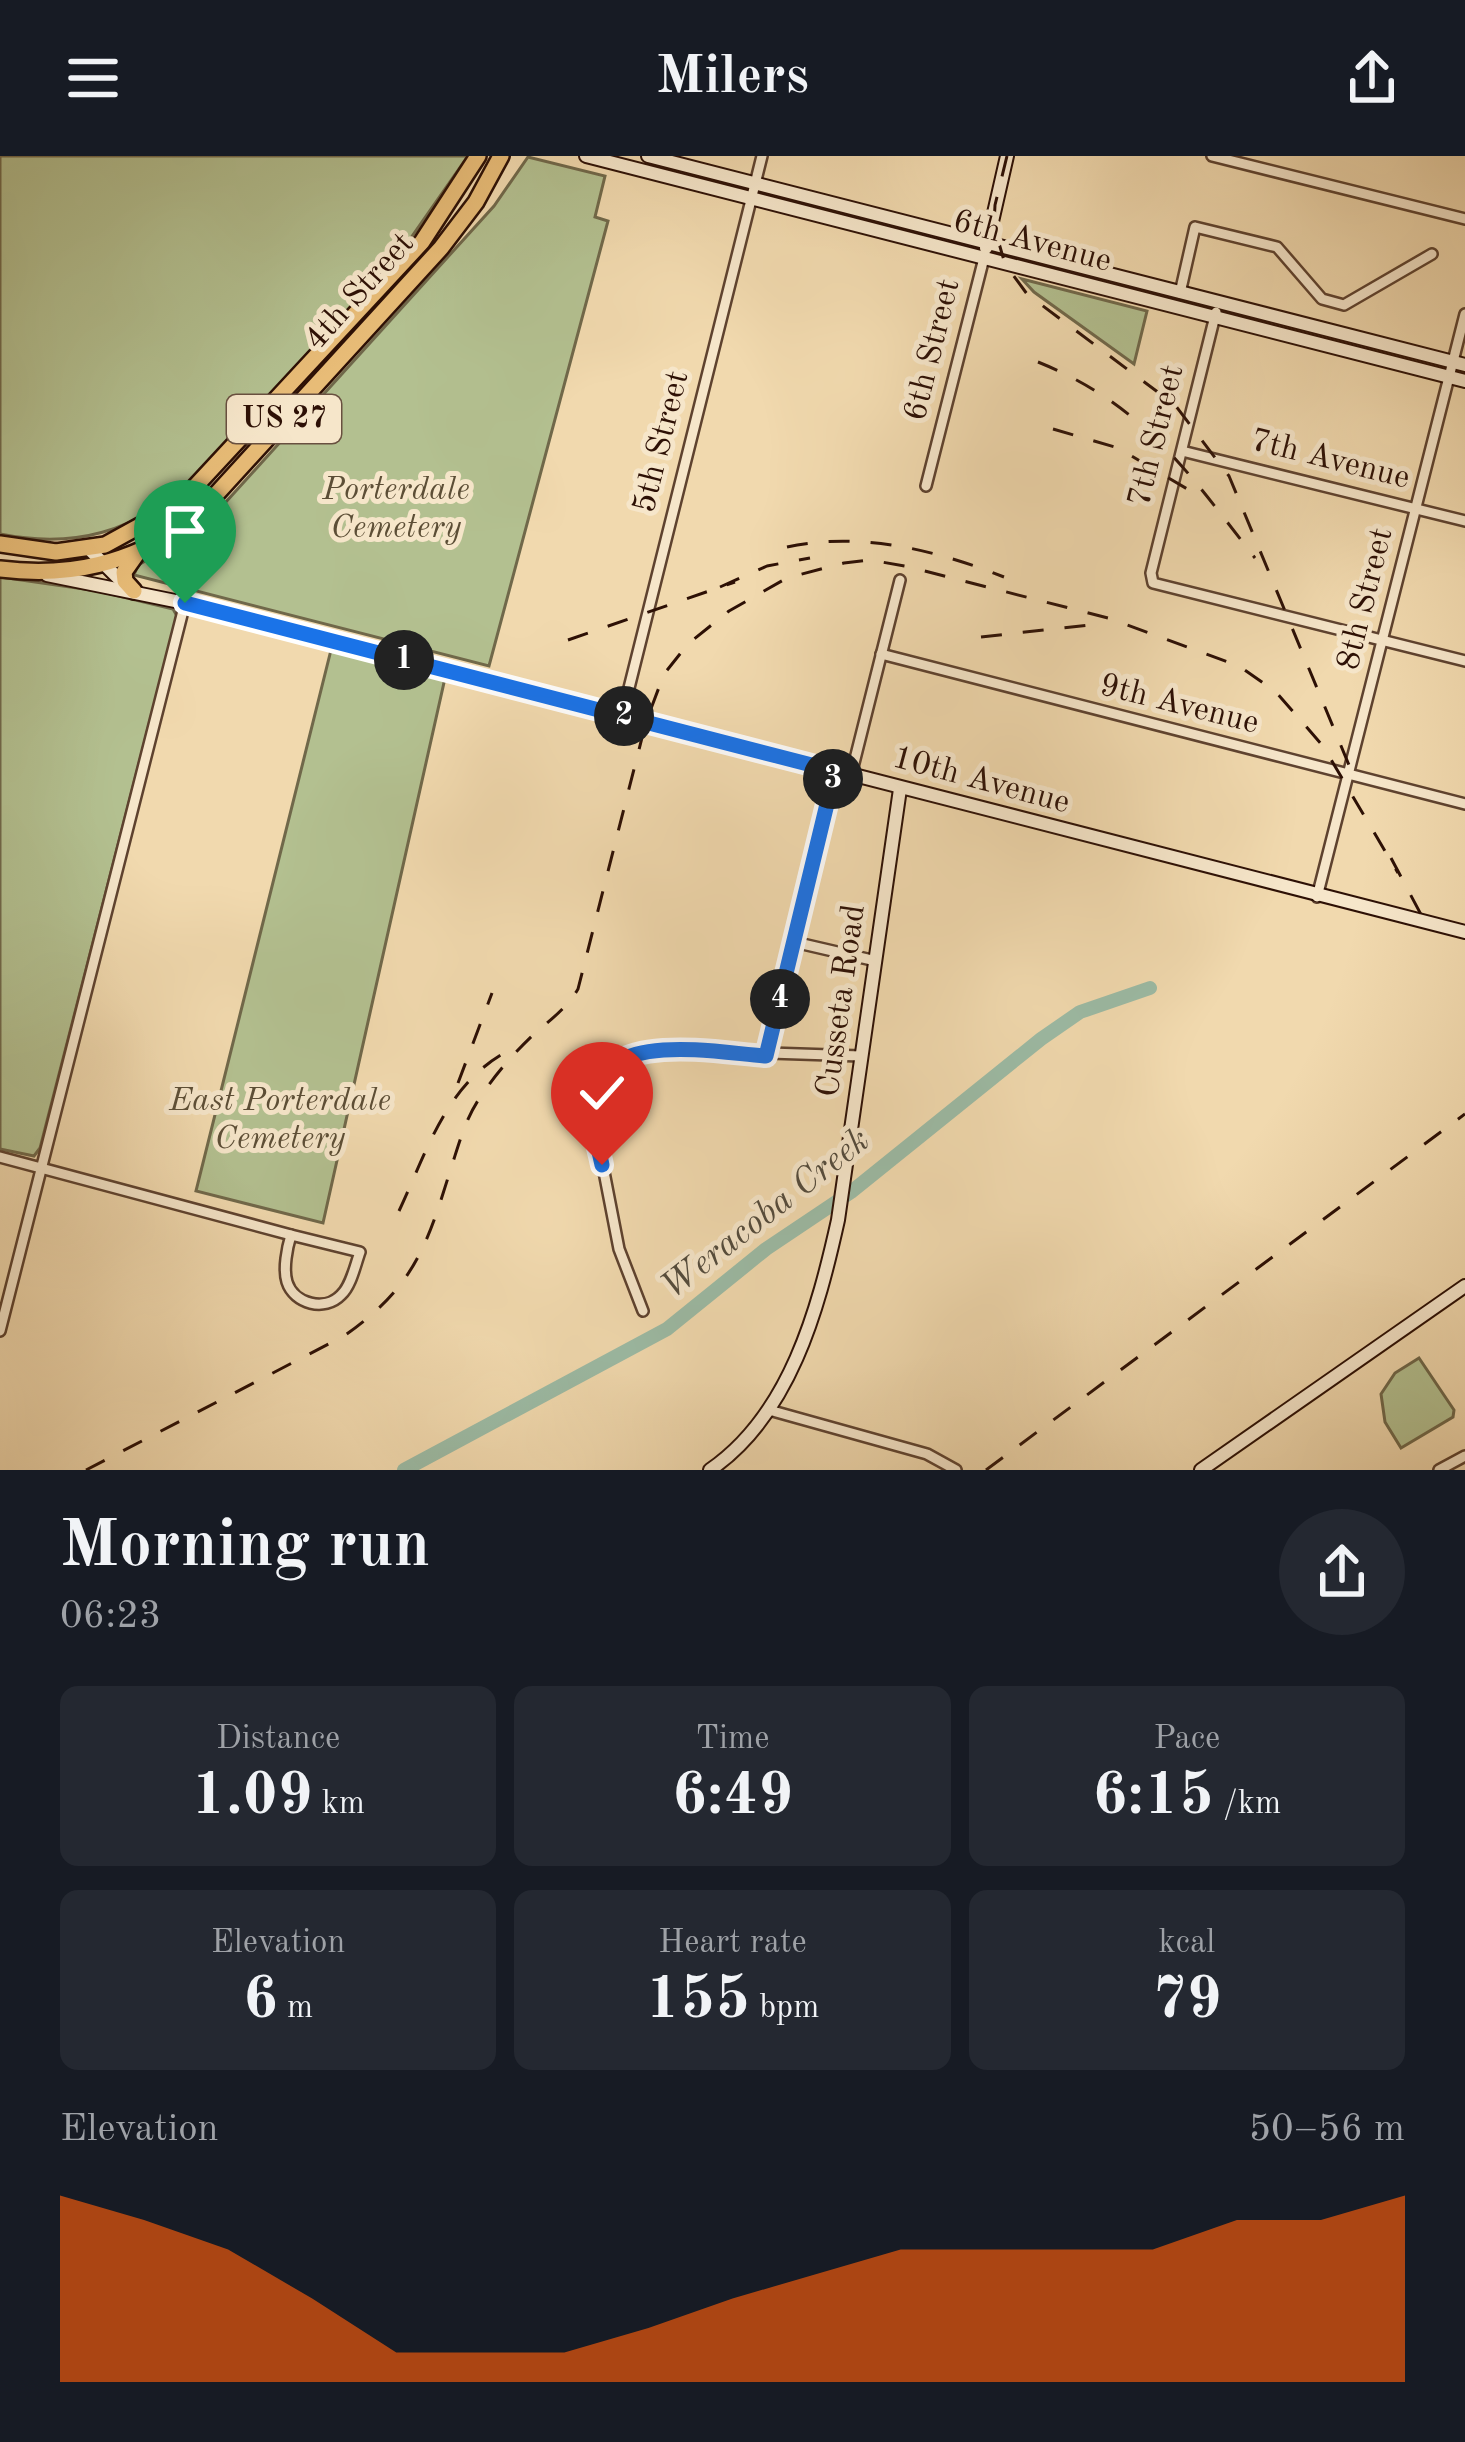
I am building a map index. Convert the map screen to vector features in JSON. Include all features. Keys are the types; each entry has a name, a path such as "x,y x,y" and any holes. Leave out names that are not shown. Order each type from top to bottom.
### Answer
{"highway":[{"name":"4th Street","path":"0,544 27,551 88,548 139,530 178,505 422,242 478,156"},
{"name":"4th Street","path":"0,568 42,574 103,565 136,554 189,524 392,303 476,202 501,156"},
{"path":"134,591 124,572 136,554"}],"main road":[{"name":"6th Avenue","path":"586,156 1180,292 1455,368 1465,381"},
{"name":"6th Avenue","path":"648,156 755,182 1215,318 1455,368"},
{"name":"6th Street","path":"986,250 1007,156"},
{"name":"10th Avenue","path":"88,548 123,586 134,591"},
{"name":"10th Avenue","path":"42,574 185,603 1465,932"},
{"name":"Cusseta Road","path":"710,1470 735,1451 769,1410 809,1327 838,1220 900,789"},
{"path":"1201,1470 1465,1286"}],"street":[{"name":"5th Street","path":"622,716 762,156"},
{"path":"1212,156 1256,162 1465,219"},
{"path":"1180,292 1195,227 1277,247 1322,299 1344,305 1432,254"},
{"name":"6th Street","path":"926,486 986,250"},
{"name":"7th Street","path":"1219,303 1151,573 1153,583 1382,641"},
{"name":"8th Street","path":"1317,897 1465,314"},
{"name":"7th Avenue","path":"1182,451 1465,521"},
{"path":"851,775 900,580"},
{"path":"0,1330 185,603"},
{"path":"1382,641 1465,661"},
{"name":"9th Avenue","path":"881,654 1465,804"},
{"path":"766,1056 835,771"},
{"path":"794,942 876,961"},
{"path":"643,1311 619,1249 591,1105 611,1066 642,1051 861,1056"},
{"path":"0,1157 360,1252 346,1292 332,1303 311,1305 296,1296 286,1281 290,1234"},
{"path":"769,1410 927,1454 956,1470"},
{"path":"1439,1470 1465,1456"}],"green space":[{"path":"0,156 468,156 401,252 192,481 126,524 53,539 0,534"},
{"name":"Porterdale Cemetery","path":"528,157 605,176 595,217 608,221 489,666 134,575 138,565 179,543 215,514 494,206"},
{"path":"1022,279 1147,311 1134,364 1034,292"},
{"path":"0,577 98,591 173,609 177,616 40,1148 34,1156 0,1149"},
{"name":"East Porterdale Cemetery","path":"331,650 445,678 323,1223 196,1191"},
{"path":"1419,1358 1454,1410 1453,1417 1401,1448 1385,1422 1381,1394 1395,1373"}],"waterway":[{"name":"Weracoba Creek","path":"404,1470 667,1329 766,1249 851,1192 1041,1039 1080,1012 1150,988"}],"railway":[{"path":"1007,156 994,226 1005,264 1027,294 1175,405 1229,476 1356,782"},
{"path":"1038,362 1075,379 1135,420 1184,469 1255,558"},
{"path":"1053,429 1118,448 1189,490"},
{"path":"787,547 870,542 952,559 1004,577"},
{"path":"720,587 767,566 810,558"},
{"path":"86,1470 344,1336 402,1282 425,1243 474,1107 511,1058 578,989 646,722 664,674 688,644 729,611 787,578 870,560 905,566 1108,618 1239,666 1276,692 1323,746 1398,873"},
{"path":"568,640 735,582"},
{"path":"981,637 1098,624"},
{"path":"1391,858 1425,922"},
{"path":"458,1083 492,993"},
{"path":"399,1211 453,1101 485,1066 506,1052"},
{"path":"986,1470 1465,1114"}],"route":[{"path":"185,603 835,771 766,1056 653,1049 621,1059 604,1074 591,1105 602,1165"}]}
